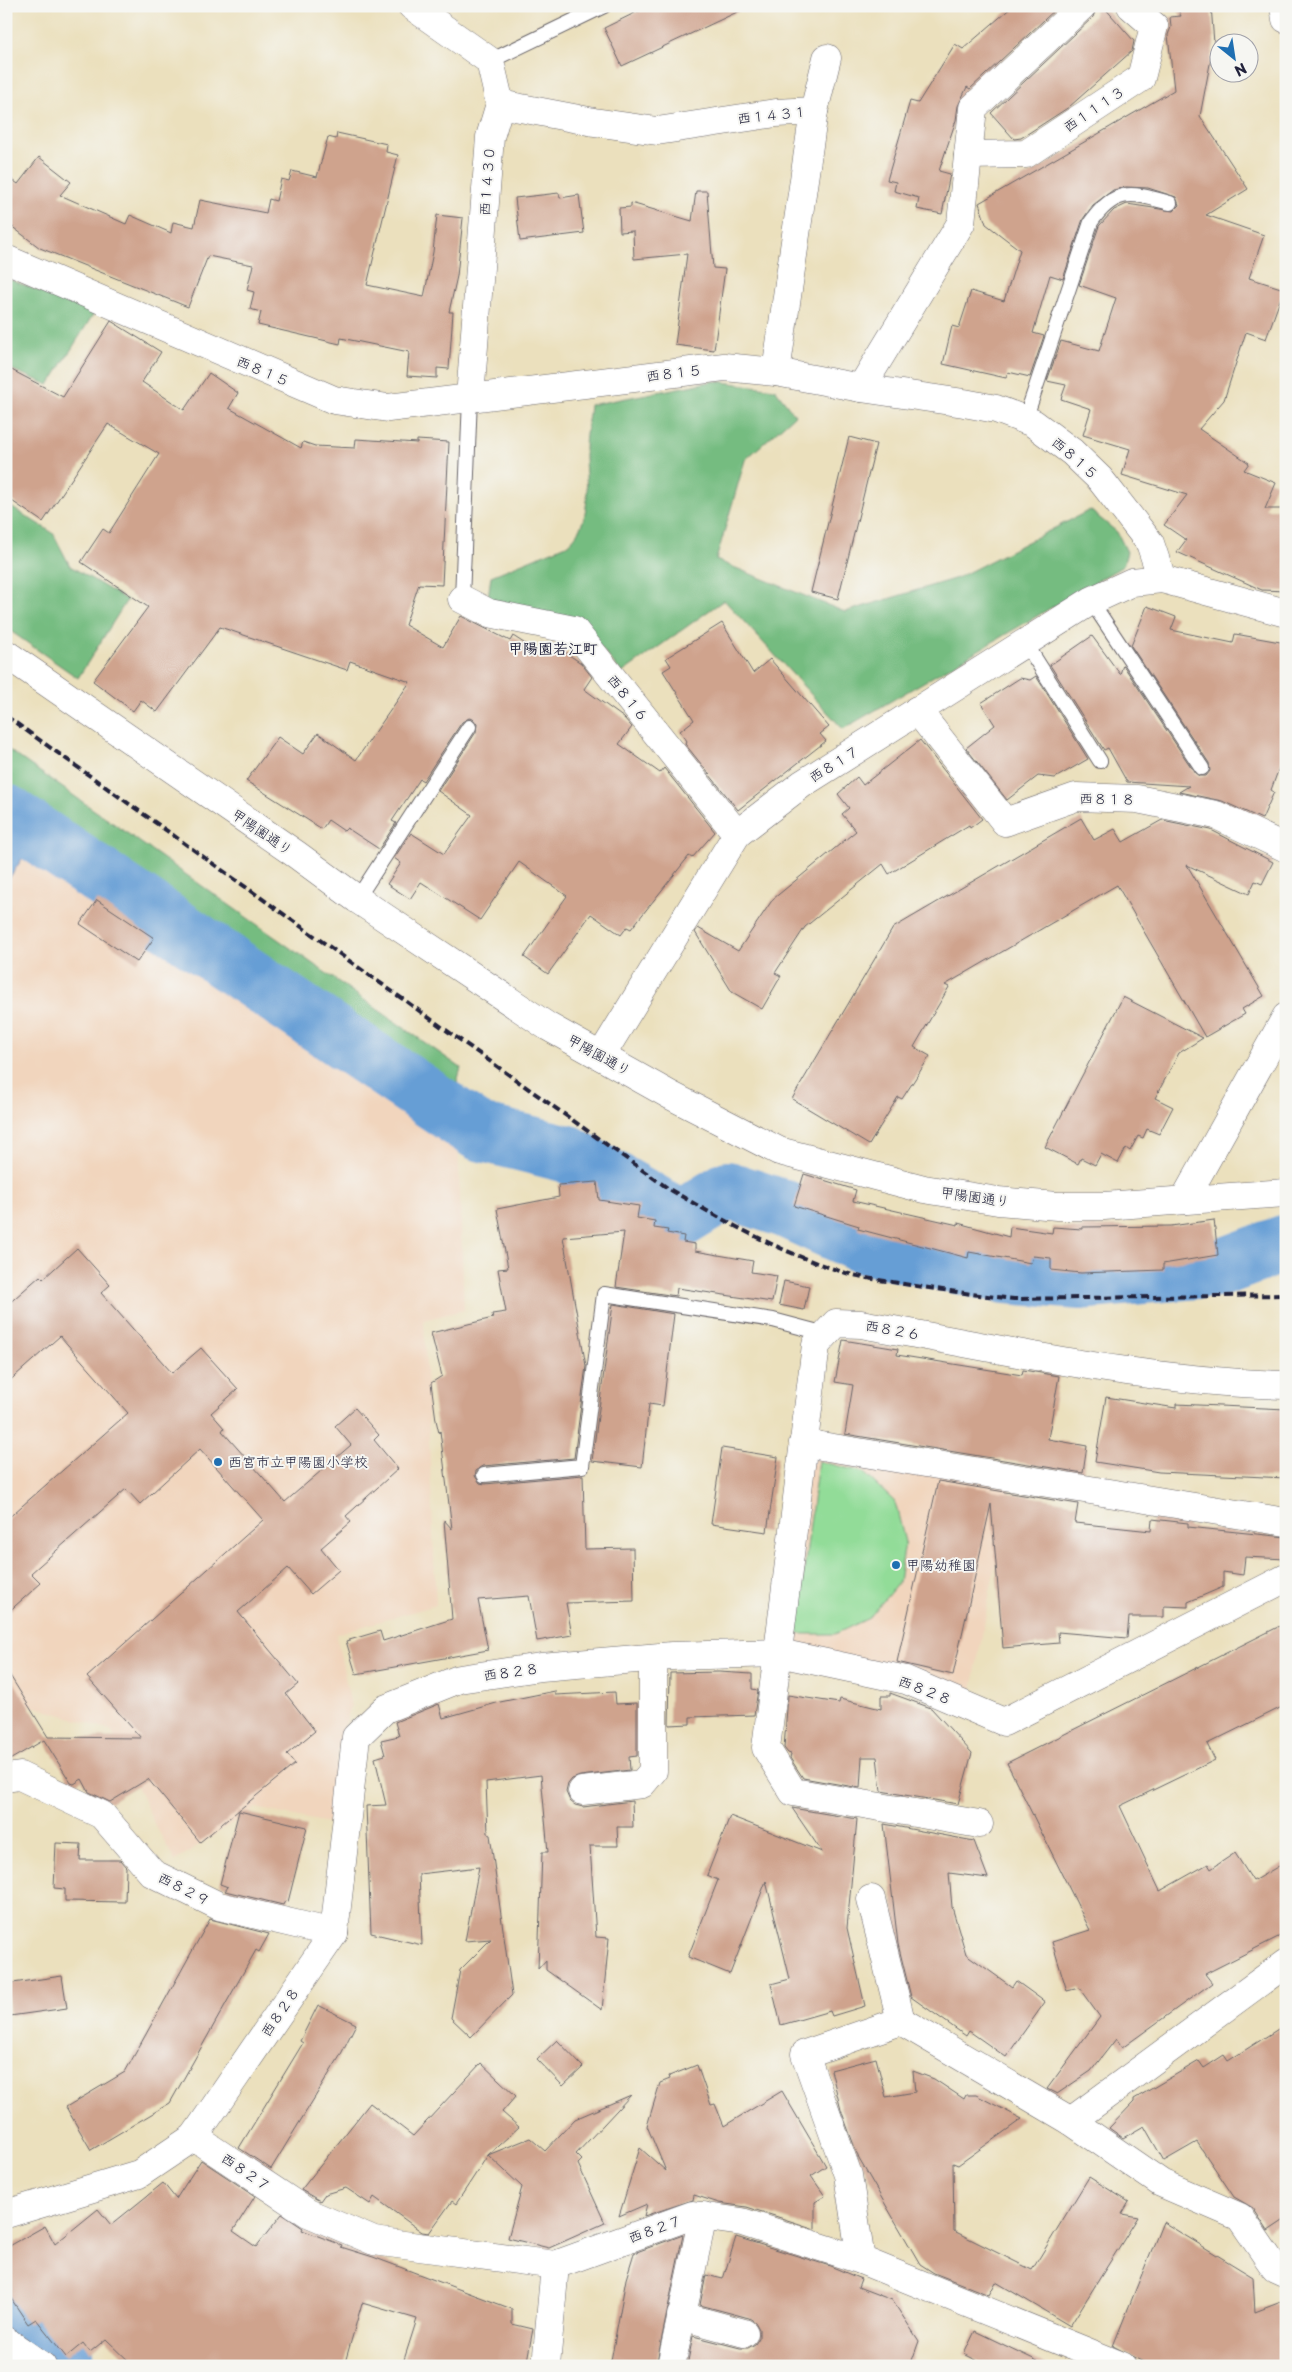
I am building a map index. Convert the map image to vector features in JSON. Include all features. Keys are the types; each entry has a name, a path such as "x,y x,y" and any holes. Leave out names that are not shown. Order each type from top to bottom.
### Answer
{"street":[{"path":"412,6 490,61"},
{"path":"861,388 961,223 974,108 1082,6"},
{"name":"西１１１３","path":"968,155 1026,154 1141,78 1154,26 1131,6"},
{"path":"1284,6 1286,19"},
{"path":"814,111 827,58"},
{"name":"西１４３０","path":"470,398 490,137 500,104 490,61"},
{"name":"西１４３１","path":"500,104 657,132 776,113 814,111 776,372"},
{"name":"西８１５","path":"6,259 334,400 388,408 724,367 776,372 861,388 996,409 1033,423 1072,452 1100,479 1150,543 1162,579"},
{"path":"1162,579 1286,613"},
{"name":"西８１７","path":"602,1056 737,834 802,784 917,710 1026,644 1091,600 1132,582 1162,579"},
{"name":"西８１６","path":"462,599 489,613 574,630 737,834"},
{"name":"甲陽園通り","path":"6,654 297,855 357,899 547,1026 670,1095 778,1151 924,1189 998,1201 1057,1206 1104,1206 1286,1194"},
{"name":"西８１８","path":"917,710 1006,822 1076,797 1137,798 1216,815 1286,848"},
{"path":"1184,1200 1194,1178 1286,1017"},
{"name":"西８２６","path":"826,1334 836,1323 861,1324 1162,1377 1240,1384 1286,1385"},
{"path":"826,1334 816,1345 766,1748 793,1792 979,1824"},
{"path":"803,1442 1286,1522"},
{"name":"西８２８","path":"6,2214 139,2174 194,2137 334,1934 356,1737 385,1709 459,1679 541,1667 653,1658 779,1653 906,1680 1004,1722 1286,1578"},
{"path":"582,1791 642,1784 654,1771 653,1658"},
{"name":"西８２９","path":"6,1778 20,1776 102,1815 152,1873 219,1906 334,1934"},
{"path":"871,1899 901,2021 1071,2121 1161,2183 1240,2217 1275,2268 1286,2273"},
{"path":"1071,2121 1286,1963"},
{"path":"862,2260 848,2175 805,2054 901,2021"},
{"name":"西８２７","path":"194,2137 308,2213 374,2241 555,2265 693,2215 742,2222 862,2260 1122,2366"},
{"path":"671,2366 703,2216"},
{"path":"546,2366 555,2265"},
{"path":"681,2316 744,2333"},
{"path":"10,2352 42,2366"}],"lane":[{"path":"490,61 604,6"},
{"path":"1025,420 1091,222 1104,204 1133,193 1170,203"},
{"path":"462,599 470,398"},
{"path":"1091,600 1202,768"},
{"path":"1026,644 1100,761"},
{"path":"357,899 469,727"},
{"path":"484,1475 582,1466 604,1294 773,1320 826,1334"}],"shaded area":[{"name":"西宮市立甲陽園小学校","path":"6,823 458,1141 464,1310 424,1320 436,1605 336,1634 351,1706 340,1741 328,1823 255,1808 175,1861 154,1823 111,1730 6,1698"},
{"name":"甲陽幼稚園","path":"810,1453 1010,1484 972,1690 788,1646"}],"green space":[{"path":"6,278 94,313 49,385 6,367"},
{"path":"715,381 775,389 795,415 745,460 716,560 845,612 957,578 1090,510 1117,532 1127,552 1123,566 843,729 724,600 622,673 580,623 488,598 491,576 569,544 583,522 587,498 585,442 590,405"},
{"path":"6,504 53,533 70,566 127,600 78,678 6,628"},
{"path":"6,748 461,1068 453,1096 480,1118 514,1113 517,1129 493,1152 476,1153 6,821"},
{"path":"818,1461 863,1472 895,1502 905,1542 899,1582 869,1618 835,1634 796,1634"}],"water":[{"path":"6,840 26,853 6,883"}],"building":[{"path":"649,6 750,6 622,66 604,28"},
{"path":"1013,6 1059,6 970,89 967,87 958,106 956,120 939,171 950,174 942,214 917,209 919,198 894,191 896,182 887,180 910,101 918,103 955,44 963,49"},
{"path":"1097,6 1103,6 1134,41 1132,51 1069,107 1021,138 1014,139 991,113 1093,17"},
{"path":"1176,6 1211,6 1213,32 1210,32 1210,64 1200,116 1248,189 1206,215 1264,235 1249,278 1284,289 1266,339 1246,332 1224,400 1199,429 1249,463 1244,470 1276,483 1265,509 1286,509 1286,591 1262,590 1177,552 1186,540 1164,525 1187,495 1122,475 1130,449 1083,435 1091,409 1061,399 1066,385 1047,381 1061,341 1099,351 1116,298 1079,285 1099,226 1114,210 1127,204 1173,211 1179,205 1176,197 1148,188 1126,187 1113,190 1093,205 1083,219 1063,279 1050,275 1033,333 1044,336 1030,377 1008,372 1006,378 943,364 952,326 959,328 971,291 1004,301 1020,250 986,224 979,203 1174,90 1168,35 1171,27 1170,17 1181,16"},
{"path":"337,133 387,144 386,152 398,155 367,285 424,297 433,252 437,215 463,218 457,276 449,312 453,312 449,369 437,368 437,378 407,376 409,352 341,338 340,344 258,325 261,312 250,309 254,292 247,290 253,265 208,256 188,307 40,248 6,222 6,175 18,184 39,157 71,182 60,195 126,224 130,215 171,233 173,222 194,227 200,200 266,213 269,199 276,201 281,179 289,181 292,171 317,177 328,137 336,139"},
{"path":"696,191 707,191 713,268 725,269 714,350 675,345 687,254 634,259 633,231 620,232 619,208 631,207 631,203 692,221"},
{"path":"559,193 560,198 579,195 584,233 520,241 515,198"},
{"path":"111,321 161,352 142,382 184,410 209,373 238,393 229,408 301,448 303,442 315,446 355,448 356,439 417,443 417,440 449,442 442,585 419,584 405,625 443,647 461,616 510,641 513,636 544,656 551,643 581,663 592,677 584,689 624,718 632,727 619,744 660,773 664,768 715,832 692,858 689,856 631,929 627,927 621,935 591,914 548,974 524,957 567,896 519,862 480,920 421,882 410,899 387,884 401,863 394,858 411,833 444,854 472,815 438,791 476,732 477,724 473,719 469,718 462,722 423,781 420,779 392,821 396,823 379,849 347,828 344,831 328,820 322,829 246,781 278,737 303,754 318,733 356,760 410,682 350,661 347,670 220,627 157,712 141,700 133,711 93,681 148,607 81,562 103,529 109,533 159,454 108,424 43,522 6,497 6,367 63,397"},
{"path":"849,437 876,444 838,599 811,592"},
{"path":"1147,606 1176,617 1171,630 1233,643 1235,634 1286,643 1286,749 1271,790 1274,792 1262,819 1222,801 1179,792 1189,786 1127,782 1108,748 1104,750 1050,665 1092,636 1120,674 1123,665 1195,773 1199,776 1206,776 1210,771 1209,763 1131,646"},
{"path":"722,623 753,673 770,659 829,727 820,734 826,741 738,810 685,744 687,741 680,731 694,720 663,671 671,666 666,658"},
{"path":"1036,676 1088,759 1055,778 1038,776 1007,800 966,748 995,725 981,703 1020,678 1030,680"},
{"path":"920,740 982,819 970,828 969,825 889,874 883,864 805,927 775,973 781,976 762,1009 732,992 695,932 698,928 738,951 773,899 856,831 842,814 849,808 838,794 857,777 863,785"},
{"path":"1081,818 1094,840 1115,829 1123,842 1162,820 1211,830 1273,862 1262,884 1255,881 1249,894 1187,865 1264,996 1242,1009 1245,1014 1205,1037 1117,885 945,985 949,987 914,1047 930,1056 902,1099 898,1097 869,1145 792,1099 893,928"},
{"path":"97,900 154,938 137,962 80,924"},
{"path":"1123,997 1203,1038 1179,1053 1155,1098 1173,1107 1159,1134 1147,1129 1143,1138 1138,1136 1130,1151 1126,1148 1118,1163 1101,1154 1095,1165 1081,1158 1078,1164 1045,1147"},
{"path":"804,1174 856,1190 853,1201 958,1225 958,1223 1009,1237 1010,1227 1052,1233 1053,1227 1082,1229 1082,1227 1171,1226 1214,1220 1218,1255 1163,1264 1163,1270 1081,1273 1051,1270 1051,1258 1033,1256 1031,1263 969,1252 968,1258 858,1229 859,1226 794,1206"},
{"path":"597,1182 599,1200 639,1206 637,1218 655,1221 654,1228 668,1230 667,1233 684,1236 683,1242 695,1244 695,1251 753,1261 751,1272 777,1276 772,1302 677,1288 676,1296 616,1287 624,1232 563,1237 586,1366 574,1458 483,1466 476,1471 475,1476 480,1483 485,1484 583,1475 585,1549 633,1548 634,1601 566,1603 572,1635 537,1641 529,1596 478,1600 488,1650 356,1674 346,1641 380,1631 383,1641 452,1619 444,1520 452,1529 440,1431 439,1433 431,1383 442,1376 431,1333 493,1318 492,1314 506,1312 498,1269 508,1268 497,1209 559,1197 558,1185"},
{"path":"77,1248 110,1285 101,1293 172,1373 201,1348 238,1389 211,1413 224,1428 222,1431 285,1502 351,1445 335,1426 355,1408 379,1435 374,1440 398,1469 346,1516 351,1522 321,1548 339,1570 311,1594 288,1568 238,1612 298,1684 286,1694 315,1731 287,1754 295,1764 200,1842 148,1779 110,1802 89,1792 82,1779 74,1784 71,1783 44,1740 6,1762 6,1669 48,1737 141,1738 87,1677 263,1520 200,1449 140,1504 126,1489 31,1573 41,1583 6,1614 6,1520 128,1413 60,1336 6,1384 6,1306 40,1276 43,1279"},
{"path":"784,1281 809,1286 804,1310 779,1305"},
{"path":"613,1304 674,1314 663,1406 649,1404 642,1467 592,1461"},
{"path":"843,1340 898,1349 897,1355 1022,1375 1023,1370 1059,1376 1048,1439 1087,1446 1083,1473 845,1434 853,1385 835,1382"},
{"path":"1106,1397 1176,1408 1176,1404 1286,1409 1286,1478 1159,1472 1095,1462"},
{"path":"722,1448 778,1457 767,1532 711,1524"},
{"path":"938,1481 1078,1504 1075,1523 1151,1531 1152,1519 1188,1523 1188,1527 1286,1537 1286,1559 1245,1557 1243,1575 1223,1572 1223,1587 1188,1602 1188,1607 1164,1606 1164,1617 1129,1617 1127,1638 1058,1632 1059,1643 1003,1648 991,1504 953,1675 897,1662"},
{"path":"1286,1623 1286,1705 1207,1744 1215,1760 1120,1806 1160,1891 1208,1864 1211,1869 1235,1853 1253,1881 1286,1862 1286,1933 1205,1974 1212,1983 1122,2048 1116,2039 1091,2071 1057,2094 1047,2089 1100,2017 1079,1988 1067,1991 1052,1942 1090,1930 1007,1763"},
{"path":"719,1672 752,1674 752,1689 758,1690 754,1715 690,1717 690,1724 669,1725 670,1673"},
{"path":"555,1691 555,1695 615,1692 616,1704 637,1703 637,1756 629,1757 630,1770 580,1776 572,1779 568,1784 566,1792 570,1801 575,1805 583,1807 632,1801 633,1827 617,1827 618,1846 590,1846 596,1937 609,1938 602,2010 546,1970 546,1960 538,1969 542,1852 548,1852 541,1775 486,1782 488,1834 490,1835 512,1995 471,2037 451,2018 460,1970 491,1939 465,1941 479,1867 419,1874 422,1945 371,1933 366,1806 386,1805 375,1758 385,1755 381,1740 399,1736 395,1722 439,1704 443,1718 500,1702"},
{"path":"890,1693 931,1708 972,1753 958,1804 881,1791 877,1757 862,1757 860,1788 803,1778 790,1758 791,1754 784,1748 788,1695 839,1703 840,1699 881,1709 881,1696 890,1696"},
{"path":"792,1808 857,1819 847,1928 865,2006 832,2016 830,2011 781,2025 771,1984 790,1979 766,1881 730,1974 688,1957 718,1880 707,1875 730,1816 822,1852"},
{"path":"239,1811 307,1827 288,1902 285,1901 283,1905 225,1891 228,1887 220,1884"},
{"path":"884,1824 974,1841 988,1878 949,1873 952,1907 966,1954 1012,1987 1016,1981 1045,2002 1006,2057 969,2031 966,2036 911,1997 898,1944"},
{"path":"56,1843 81,1844 80,1860 120,1860 126,1867 125,1902 65,1901 65,1889 54,1888"},
{"path":"210,1919 269,1934 259,1952 256,1950 170,2103 91,2150 66,2107 125,2072"},
{"path":"62,1976 67,2008 10,2016 6,1984"},
{"path":"318,2005 356,2024 340,2056 271,2169 239,2148 303,2043 300,2041"},
{"path":"1286,2024 1286,2219 1268,2231 1253,2208 1234,2197 1197,2142 1164,2161 1144,2126 1123,2138 1109,2128 1134,2102 1134,2099 1199,2061 1204,2068 1224,2055 1228,2061"},
{"path":"557,2040 583,2067 563,2086 537,2059"},
{"path":"876,2058 886,2097 915,2092 913,2071 934,2079 964,2099 966,2095 976,2095 1022,2119 958,2165 953,2163 954,2231 1032,2270 1089,2177 1129,2202 1122,2214 1138,2217 1070,2326 996,2282 989,2295 934,2273 920,2264 859,2159 841,2110 831,2070"},
{"path":"481,2063 516,2096 502,2112 519,2127 488,2155 456,2204 452,2201 429,2233 422,2232 374,2197 370,2204 346,2188 325,2194 320,2201 301,2190 370,2103 413,2136"},
{"path":"697,2065 711,2105 715,2104 724,2126 782,2091 826,2166 811,2176 825,2196 815,2202 815,2229 747,2207 719,2203 694,2195 693,2200 644,2216 647,2204 619,2216 640,2148 666,2171 647,2126 660,2083 670,2079 669,2076"},
{"path":"631,2095 576,2154 582,2160 578,2164 605,2223 549,2248 508,2238 522,2187 488,2155 530,2138 545,2151 575,2119"},
{"path":"201,2160 255,2196 233,2231 256,2247 282,2214 303,2228 302,2230 342,2245 341,2247 373,2257 512,2309 512,2324 533,2329 526,2366 402,2366 417,2319 362,2303 344,2366 134,2366 106,2339 90,2352 83,2343 66,2357 36,2319 28,2324 6,2291 6,2248 45,2226 55,2244 98,2209 111,2225 163,2183 176,2199"},
{"path":"1163,2222 1253,2277 1255,2312 1286,2300 1286,2366 1152,2366 1113,2346"},
{"path":"683,2235 656,2366 610,2366 626,2279 634,2253"},
{"path":"736,2237 830,2266 861,2279 858,2287 892,2300 919,2341 910,2366 687,2366 693,2336 740,2348 748,2348 755,2344 759,2338 759,2329 755,2322 749,2318 700,2305 706,2275 723,2279"},
{"path":"975,2331 1048,2366 988,2366 964,2354"}],"waterway":[{"path":"6,813 479,1132 568,1154 681,1219 728,1190 785,1209 863,1245 1006,1275 1081,1281 1220,1268 1286,1243"},
{"path":"6,2324 68,2366"}],"railway":[{"path":"6,716 669,1189 730,1223 793,1254 853,1275 1014,1299 1286,1295"}],"place":[{"name":"西宮市立甲陽園小学校","path":"218,1462"},
{"name":"甲陽幼稚園","path":"896,1565"}],"district":[{"name":"甲陽園若江町","path":"553,649"}]}
